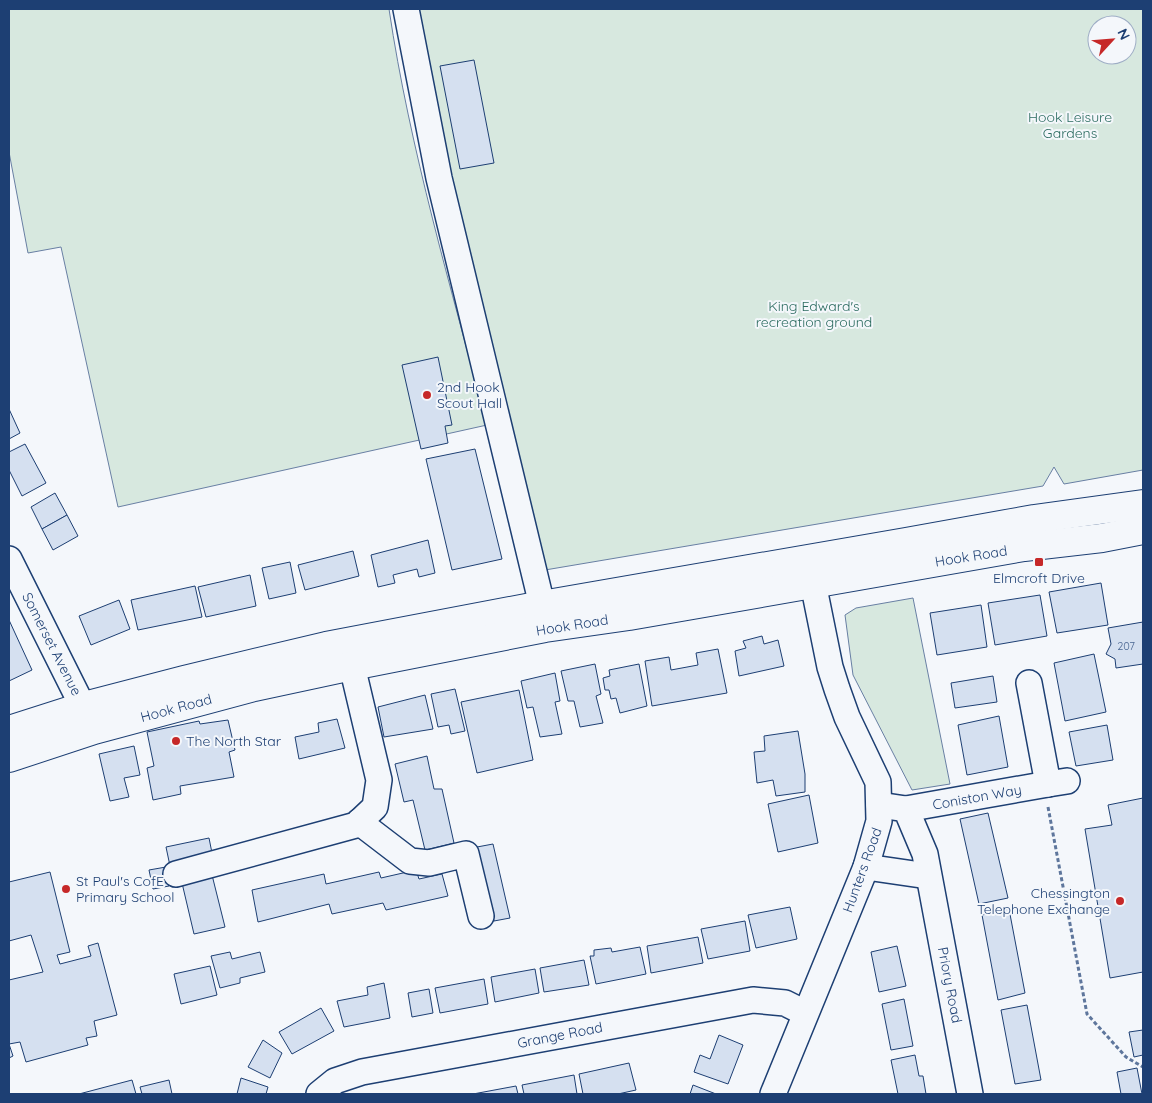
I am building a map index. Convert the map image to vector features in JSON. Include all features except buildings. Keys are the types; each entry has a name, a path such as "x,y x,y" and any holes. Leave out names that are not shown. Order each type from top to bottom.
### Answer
{"highway":[{"name":"Hook Road","path":"9,758 89,718 184,680 326,646 542,605 1024,521 1143,504"},
{"name":"Hook Road","path":"9,730 89,718 254,687 545,628 629,616 1024,547 1102,538 1143,530"}],"street":[{"path":"406,9 439,178 542,605"},
{"name":"Somerset Avenue","path":"9,559 89,718"},
{"name":"Hunters Road","path":"773,1094 866,867 880,821 878,782 847,717 830,667 814,583"},
{"path":"176,874 356,824 374,807 379,780 352,666"},
{"path":"1029,683 1053,783"},
{"name":"Coniston Way","path":"906,809 1053,783"},
{"path":"879,805 906,809"},
{"name":"Priory Road","path":"906,809 925,854 970,1094"},
{"path":"359,822 410,861 429,863 466,854 481,916"},
{"path":"866,867 928,876"},
{"name":"Grange Road","path":"319,1094 335,1081 362,1072 753,1000 785,1003 805,1013"}],"path":[{"path":"1053,783 1087,1014 1126,1057 1143,1067"}],"green space":[{"path":"9,9 389,9 408,114 420,166 487,425 118,507 61,247 28,253 9,152"},
{"name":"King Edward's recreation ground","path":"414,9 1143,9 1143,470 1064,484 1054,467 1043,486 545,570 503,421"},
{"path":"913,598 950,784 912,790 853,675 845,615 856,608"}],"place":[{"name":"2nd Hook Scout Hall","path":"427,395"},
{"name":"Elmcroft Drive","path":"1039,562"},
{"name":"The North Star","path":"176,741"},
{"name":"St Paul's CofE Primary School","path":"66,889"},
{"name":"Chessington Telephone Exchange","path":"1120,901"}],"park label":[{"name":"Hook Leisure Gardens","path":"1070,126"}]}
